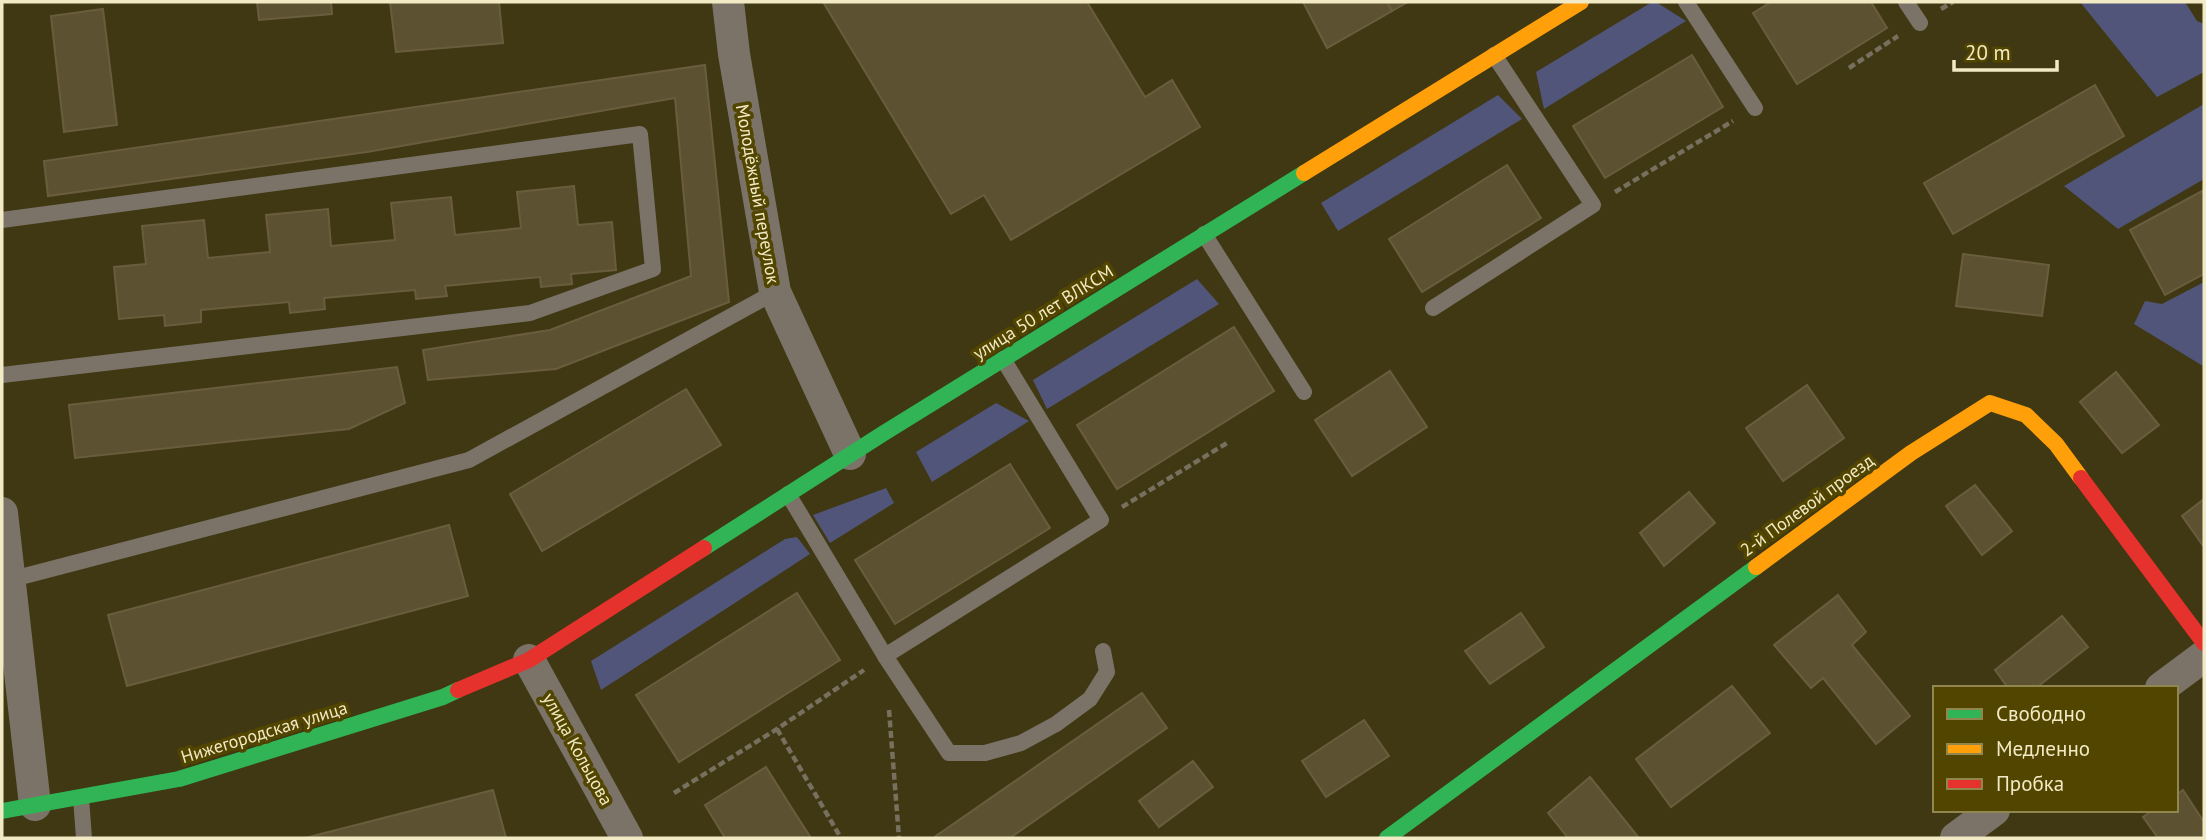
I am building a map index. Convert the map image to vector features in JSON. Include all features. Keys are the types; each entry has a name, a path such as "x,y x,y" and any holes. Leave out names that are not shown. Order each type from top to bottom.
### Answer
{"street":[{"name":"Молодёжный переулок","path":"728,2 734,54 775,292 850,454"},
{"name":"улица 50 лет ВЛКСМ","path":"529,660 850,454 1581,2"},
{"name":"2-й Полевой проезд","path":"1387,838 1911,453 1990,403 2026,415 2056,444 2204,643"},
{"path":"2,513 35,805"},
{"path":"2164,686 2204,656"},
{"name":"Нижегородская улица","path":"2,811 192,775 443,697 529,660"},
{"name":"улица Кольцова","path":"529,660 625,838"},
{"path":"1956,838 1991,812"}],"lane":[{"path":"1686,2 1755,108"},
{"path":"1906,2 1920,23"},
{"path":"1433,308 1593,205 1494,55"},
{"path":"2,220 640,134 653,269 530,313 2,375"},
{"path":"1205,234 1304,391"},
{"path":"9,579 468,460 775,292"},
{"path":"885,656 1101,520 1003,359"},
{"path":"788,494 885,656 949,753 985,753 1021,743 1056,724 1090,699 1107,672 1103,651"},
{"path":"81,798 84,838"}],"path":[{"path":"1593,205 1755,108"},
{"path":"1101,520 1227,443"},
{"path":"674,793 777,729 885,656"},
{"path":"889,708 899,838"},
{"path":"777,729 841,838"}],"shaded area":[{"path":"1652,2 1686,21 1544,109 1536,72"},
{"path":"2080,2 2185,2 2197,21 2204,24 2204,72 2157,97"},
{"path":"1498,95 1522,119 1338,231 1321,203"},
{"path":"2204,104 2204,179 2118,229 2064,186"},
{"path":"1197,279 1219,304 1047,409 1033,380"},
{"path":"2204,282 2203,366 2134,324 2145,301 2162,304"},
{"path":"996,403 1029,421 932,482 916,452"},
{"path":"886,488 894,503 830,543 813,515"},
{"path":"797,537 810,554 601,690 591,661 785,539"}],"building":[{"path":"257,2 331,2 332,14 259,20"},
{"path":"390,2 499,2 503,43 396,52"},
{"path":"823,2 1087,2 1145,97 1172,80 1200,127 1011,240 984,195 951,214"},
{"path":"1303,2 1387,2 1392,11 1327,48"},
{"path":"1387,2 1408,2 1392,11"},
{"path":"1771,2 1871,2 1887,28 1797,84 1753,13"},
{"path":"103,9 117,125 64,132 51,16"},
{"path":"1692,55 1723,107 1605,178 1573,126"},
{"path":"705,65 729,302 556,369 428,380 423,350 550,330 691,276 675,98 367,152 48,196 44,161"},
{"path":"2095,85 2124,136 1953,234 1924,183"},
{"path":"1507,165 1541,218 1422,292 1389,239"},
{"path":"574,186 578,225 612,222 616,270 571,274 572,284 541,287 540,277 445,286 447,296 416,299 415,290 324,298 325,309 290,313 289,302 201,310 201,322 165,326 164,315 119,319 114,267 146,264 142,226 204,220 208,258 270,252 266,215 328,209 331,246 395,240 391,203 451,197 455,235 521,228 517,192"},
{"path":"2204,190 2204,274 2165,295 2130,230"},
{"path":"1963,254 2049,265 2042,316 1956,306"},
{"path":"1234,327 1274,391 1117,489 1077,425"},
{"path":"397,367 405,403 349,429 75,458 69,405"},
{"path":"1390,371 1427,427 1352,476 1315,420"},
{"path":"2116,372 2159,425 2122,453 2080,402"},
{"path":"1807,385 1844,438 1783,481 1746,428"},
{"path":"686,389 721,445 542,551 510,494"},
{"path":"1010,464 1050,528 895,624 855,560"},
{"path":"1975,485 2012,531 1982,555 1946,506"},
{"path":"1689,492 1715,523 1664,566 1640,533"},
{"path":"2204,499 2204,547 2182,516"},
{"path":"449,525 468,596 127,686 108,615"},
{"path":"797,593 840,660 679,762 636,695"},
{"path":"1838,595 1866,632 1852,645 1910,716 1876,744 1823,678 1811,688 1774,645"},
{"path":"1521,613 1544,647 1490,684 1465,651"},
{"path":"2062,616 2088,647 2039,686 2007,686 1995,670"},
{"path":"1732,686 1770,733 1671,807 1636,759"},
{"path":"1142,693 1167,728 1010,838 933,838"},
{"path":"1364,720 1389,756 1326,797 1302,761"},
{"path":"1193,761 1213,787 1159,827 1139,801"},
{"path":"766,767 811,838 725,838 705,805"},
{"path":"1590,777 1639,838 1568,838 1548,813"},
{"path":"493,790 506,838 305,838"},
{"path":"2183,790 2204,822 2204,838 2158,838 2143,817 2150,812 2178,812 2178,794"}],"traffic: fast":[{"path":"704,548 884,433 1304,173"},
{"path":"1387,838 1756,567"},
{"path":"2,811 179,779 443,697 458,690"}],"traffic: slow":[{"path":"1304,173 1581,2"},
{"path":"1756,567 1911,453 1990,403 2026,415 2056,444 2081,478"}],"traffic: jam":[{"path":"2081,478 2204,643"},
{"path":"458,690 529,660 704,548"}]}
